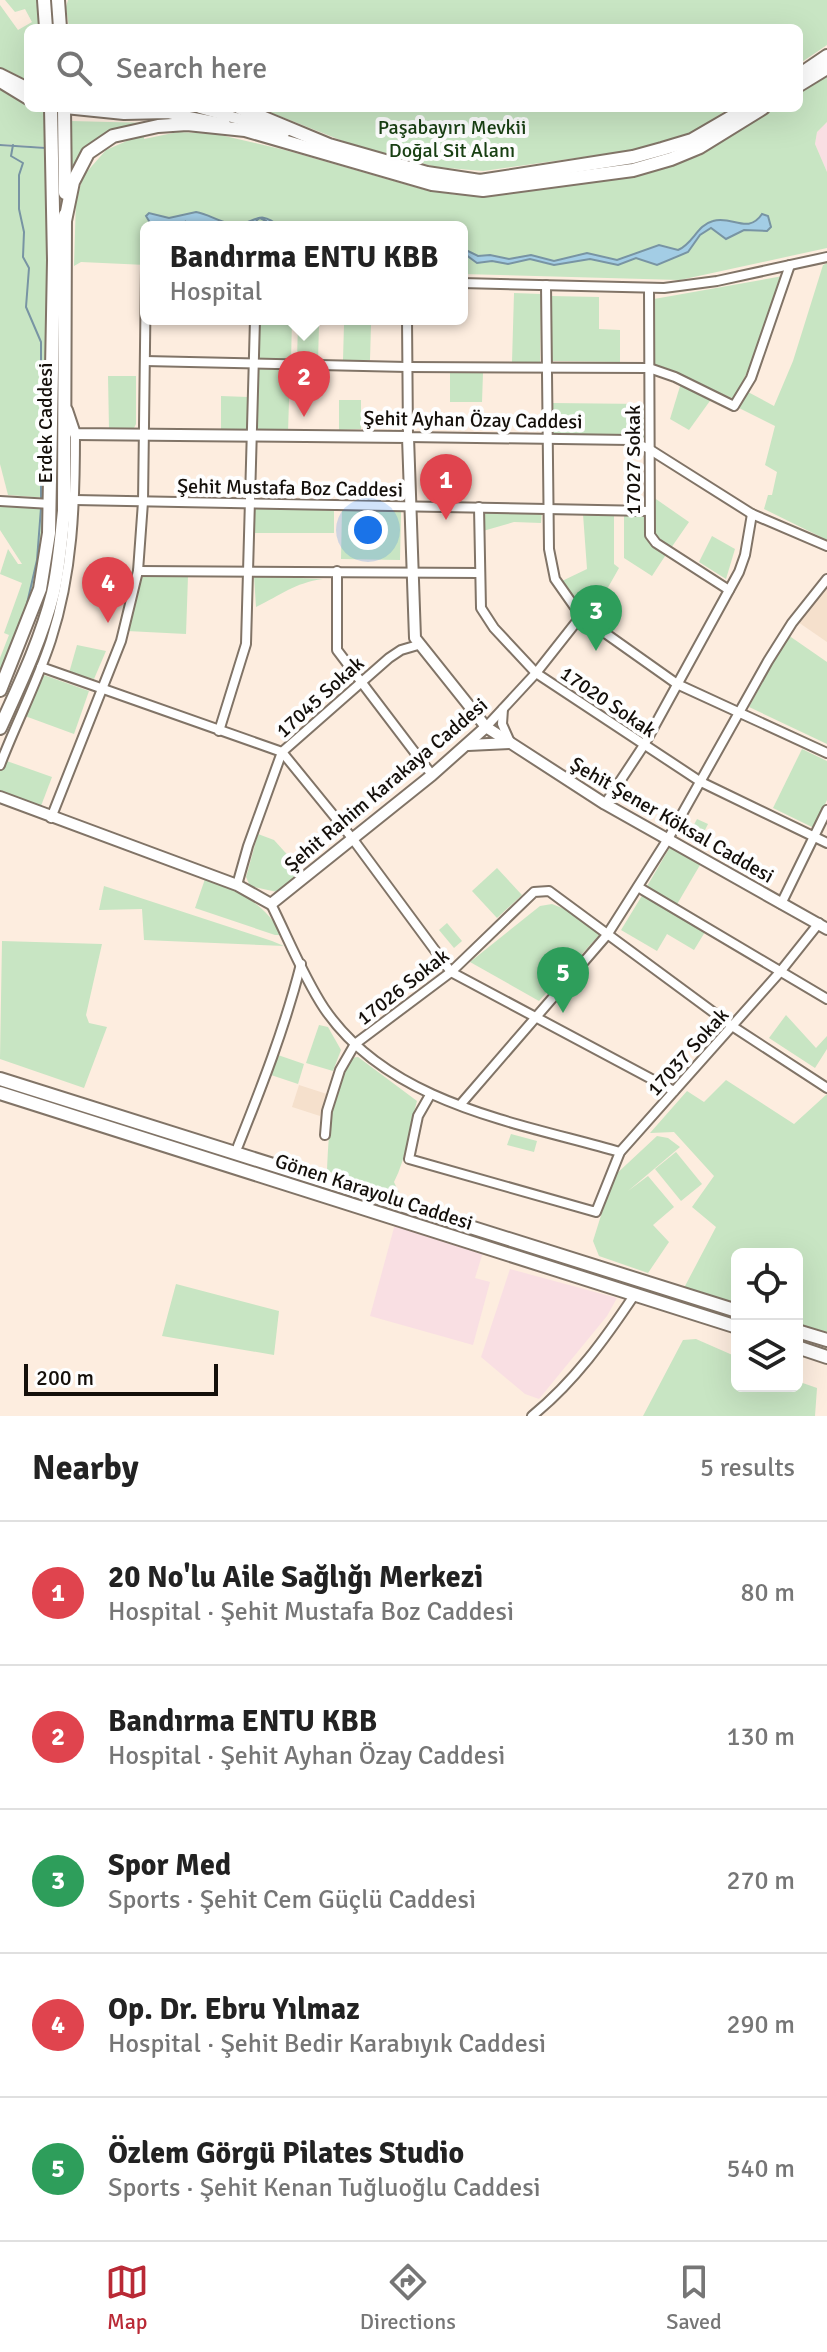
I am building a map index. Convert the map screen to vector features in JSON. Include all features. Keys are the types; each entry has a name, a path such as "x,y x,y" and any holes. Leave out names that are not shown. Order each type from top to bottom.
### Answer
{"highway":[{"path":"44,0 46,24"},
{"path":"58,2 61,24"},
{"path":"803,72 827,56"},
{"path":"803,83 827,68"},
{"name":"Erdek Caddesi","path":"0,728 29,663 53,592 64,511 65,221 59,130 52,112"},
{"name":"Erdek Caddesi","path":"0,690 40,589 51,504 59,130 63,112"},
{"path":"250,112 329,145 427,173 480,181 662,149 692,140 740,112"},
{"path":"65,221 73,182 88,153 113,136 158,126 187,124 245,130 432,184 483,190 633,170 700,147 757,112"},
{"name":"Gönen Karayolu Caddesi","path":"0,1079 627,1275 731,1312"},
{"name":"Gönen Karayolu Caddesi","path":"0,1093 731,1325"},
{"path":"359,1191 391,1194 597,1259 653,1278 689,1296"},
{"path":"627,1275 637,1283 635,1294"},
{"path":"635,1294 638,1289 645,1288 731,1312"},
{"path":"803,1333 827,1340"},
{"path":"803,1349 827,1357"}],"main road":[{"path":"0,74 24,86"},
{"path":"0,82 24,97"},
{"path":"104,112 168,113 205,118 245,130"},
{"path":"214,112 329,145"},
{"path":"65,404 75,434"},
{"name":"Şehit Ayhan Özay Caddesi","path":"75,434 408,437"},
{"path":"408,437 413,627 418,645"},
{"name":"Şehit Şener Köksal Caddesi","path":"418,645 486,727 605,804 781,904 824,925"},
{"name":"Şehit Rahim Karakaya Caddesi","path":"271,904 432,775 486,727"},
{"path":"466,745 510,743"},
{"path":"0,797 237,885 271,904"}],"street":[{"path":"468,283 649,289 697,284 827,257"},
{"path":"145,361 649,368 734,406 751,378 790,265"},
{"path":"546,285 551,565 561,589 581,616 677,684 827,753"},
{"name":"17027 Sokak","path":"649,289 649,531 654,540 729,590"},
{"path":"51,818 121,641 138,571 143,502 145,325"},
{"path":"219,731 246,644 255,325"},
{"path":"407,325 408,437"},
{"path":"0,765 41,667 66,582 75,500 75,434"},
{"name":"Şehit Ayhan Özay Caddesi","path":"408,437 630,440 752,514 827,546"},
{"name":"Şehit Mustafa Boz Caddesi","path":"75,500 649,511"},
{"path":"0,501 51,504"},
{"name":"17020 Sokak","path":"479,507 479,597 486,617 536,673 701,782 827,843"},
{"path":"605,804 644,745 729,590 745,555 752,514"},
{"path":"138,571 479,573"},
{"path":"337,571 336,645 341,657 361,679 432,775"},
{"path":"460,1105 607,935 668,839 738,712 792,623 827,579"},
{"name":"Şehit Rahim Karakaya Caddesi","path":"486,727 536,673 581,616"},
{"name":"17045 Sokak","path":"237,885 282,752 361,679 401,650 418,645"},
{"path":"41,667 282,752 352,838 451,972 674,1091"},
{"path":"504,708 502,724 510,743"},
{"path":"781,904 827,810"},
{"path":"638,887 827,999"},
{"name":"17026 Sokak","path":"325,1135 327,1111 340,1070 355,1044 451,972 534,892 549,891 607,935"},
{"path":"271,904 325,1009 355,1044 400,1079 430,1095 460,1105 620,1152"},
{"name":"17037 Sokak","path":"430,1095 418,1116 409,1159 596,1212 620,1152 824,925"},
{"path":"607,935 732,1026 827,1088"},
{"path":"238,1146 274,1055 301,963"},
{"path":"532,1416 578,1372 635,1294"}],"shaded area":[{"path":"827,122 827,172 815,144 817,132"},
{"path":"827,584 827,642 798,622"},
{"path":"299,1085 327,1094 320,1116 292,1107"},
{"path":"395,1224 484,1249 475,1278 490,1282 473,1345 370,1316"},
{"path":"510,1269 617,1298 607,1316 539,1399 525,1394 481,1357"}],"green space":[{"path":"5,0 39,0 41,24 28,24 32,22 25,9 15,12"},
{"path":"68,0 827,0 827,45 803,61 803,24 68,24"},
{"path":"0,5 18,30 24,27 24,79 0,67"},
{"path":"827,73 827,122 817,132 815,144 827,172 827,248 680,280 468,274 468,221 140,221 140,265 81,262 74,266 76,199 84,175 106,150 136,137 144,136 144,139 178,132 216,134 285,150 425,190 458,195 492,194 700,156 764,112 803,112 803,88"},
{"path":"0,88 24,102 24,112 44,112 47,147 0,144"},
{"name":"Paşabayırı Mevkii Doğal Sit Alanı","path":"269,112 724,112 689,134 648,148 483,171 436,167 348,143"},
{"path":"71,121 149,123 108,133 69,183"},
{"path":"0,146 47,148 47,498 8,495 0,464"},
{"path":"827,263 827,540 764,509 768,495 772,495 777,472 765,465 775,426 739,408 748,392 774,406 793,361 823,265"},
{"path":"783,276 756,354 734,399 654,364 654,299"},
{"path":"514,293 541,294 540,362 512,362"},
{"path":"552,296 599,297 599,329 620,330 620,362 552,361"},
{"path":"260,325 292,325 291,362 259,361"},
{"path":"298,325 319,325 318,361 297,360"},
{"path":"344,325 371,325 370,360 343,360"},
{"path":"259,368 290,369 288,432 257,432"},
{"path":"450,373 483,373 482,402 450,402"},
{"path":"108,376 136,376 134,428 109,429"},
{"path":"681,383 712,398 689,430 670,419"},
{"path":"221,396 248,397 247,430 221,430"},
{"path":"339,400 361,400 361,429 339,430"},
{"path":"552,403 644,404 644,439 637,435 552,435"},
{"path":"653,497 689,522 671,548 654,532"},
{"path":"0,503 44,508 45,515 40,572 0,682 0,658 9,635 4,633 22,583 0,574 8,549 18,564 22,564 0,530"},
{"path":"253,509 334,509 334,533 253,533"},
{"path":"342,510 401,512 400,560 341,559"},
{"path":"482,510 542,511 541,523 514,522 483,531"},
{"path":"624,512 646,514 647,539 667,553 652,576 624,558"},
{"path":"614,513 614,564 619,568 593,614 580,604 562,581 587,569 583,514"},
{"path":"712,536 735,549 726,579 699,562"},
{"path":"142,575 188,576 186,634 127,631"},
{"path":"254,576 323,579 296,586 256,607"},
{"path":"788,635 827,662 827,744 749,707"},
{"path":"77,645 106,651 94,679 69,673"},
{"path":"41,674 89,691 74,734 25,716"},
{"path":"802,749 827,761 827,800 814,828 773,808"},
{"path":"4,760 52,777 37,809 0,796 0,769"},
{"path":"697,819 708,824 699,842 688,836"},
{"path":"258,834 274,840 303,872 277,892 250,886 246,877"},
{"path":"670,847 700,865 676,906 646,888"},
{"path":"497,868 522,895 497,918 472,891"},
{"path":"205,879 249,899 267,914 282,935 195,908"},
{"path":"104,886 284,946 144,940 142,909 99,910"},
{"path":"643,894 705,932 694,950 667,934 657,951 621,930"},
{"path":"552,904 602,932 539,1001 470,962 540,906"},
{"path":"447,923 462,941 454,948 439,930"},
{"path":"2,941 102,944 86,1015 89,1023 107,1027 84,1088 0,1059"},
{"path":"786,1015 816,1048 827,1036 827,1049 815,1068 769,1038"},
{"path":"319,1025 328,1027 341,1050 333,1071 306,1063"},
{"path":"278,1055 304,1064 298,1084 271,1075"},
{"path":"358,1057 417,1101 405,1153 394,1182 400,1195 327,1171 334,1099 350,1058"},
{"path":"726,1080 794,1124 827,1094 827,1333 803,1325 803,1248 731,1248 731,1303 684,1288 716,1227 692,1207 714,1176 674,1132 650,1133 687,1091 704,1102"},
{"path":"511,1134 537,1141 534,1152 507,1145"},
{"path":"657,1136 668,1138 680,1147 628,1191 648,1176 674,1207 653,1225 669,1242 648,1273 599,1256 593,1241 613,1177"},
{"path":"676,1152 702,1184 681,1201 655,1169"},
{"path":"176,1284 279,1311 274,1355 162,1336"},
{"path":"696,1339 731,1354 731,1392 803,1392 803,1383 817,1388 815,1416 643,1416 683,1340"}],"water":[{"path":"196,212 221,221 149,221 146,216 149,213 169,218"},
{"path":"762,214 768,216 771,227 767,231 744,230 726,239 711,228 700,235 688,252 657,265 636,258 618,265 590,259 554,265 530,259 508,264 492,261 477,263 468,256 468,251 478,256 509,259 531,255 554,261 587,253 617,260 659,245 678,250 713,221 745,224 757,220"}],"waterway":[{"path":"0,145 46,148"},
{"path":"13,145 11,156 23,163 19,175 19,209 24,232 23,257 29,268 26,307 41,342 41,499"},
{"path":"26,608 37,560 41,508"},
{"path":"0,672 15,636"}],"place":[{"name":"Bandırma ENTU KBB","path":"304,417"},
{"name":"20 No'lu Aile Sağlığı Merkezi","path":"446,520"},
{"name":"Op. Dr. Ebru Yılmaz","path":"108,623"},
{"name":"Spor Med","path":"596,651"},
{"name":"Özlem Görgü Pilates Studio","path":"563,1013"}]}
